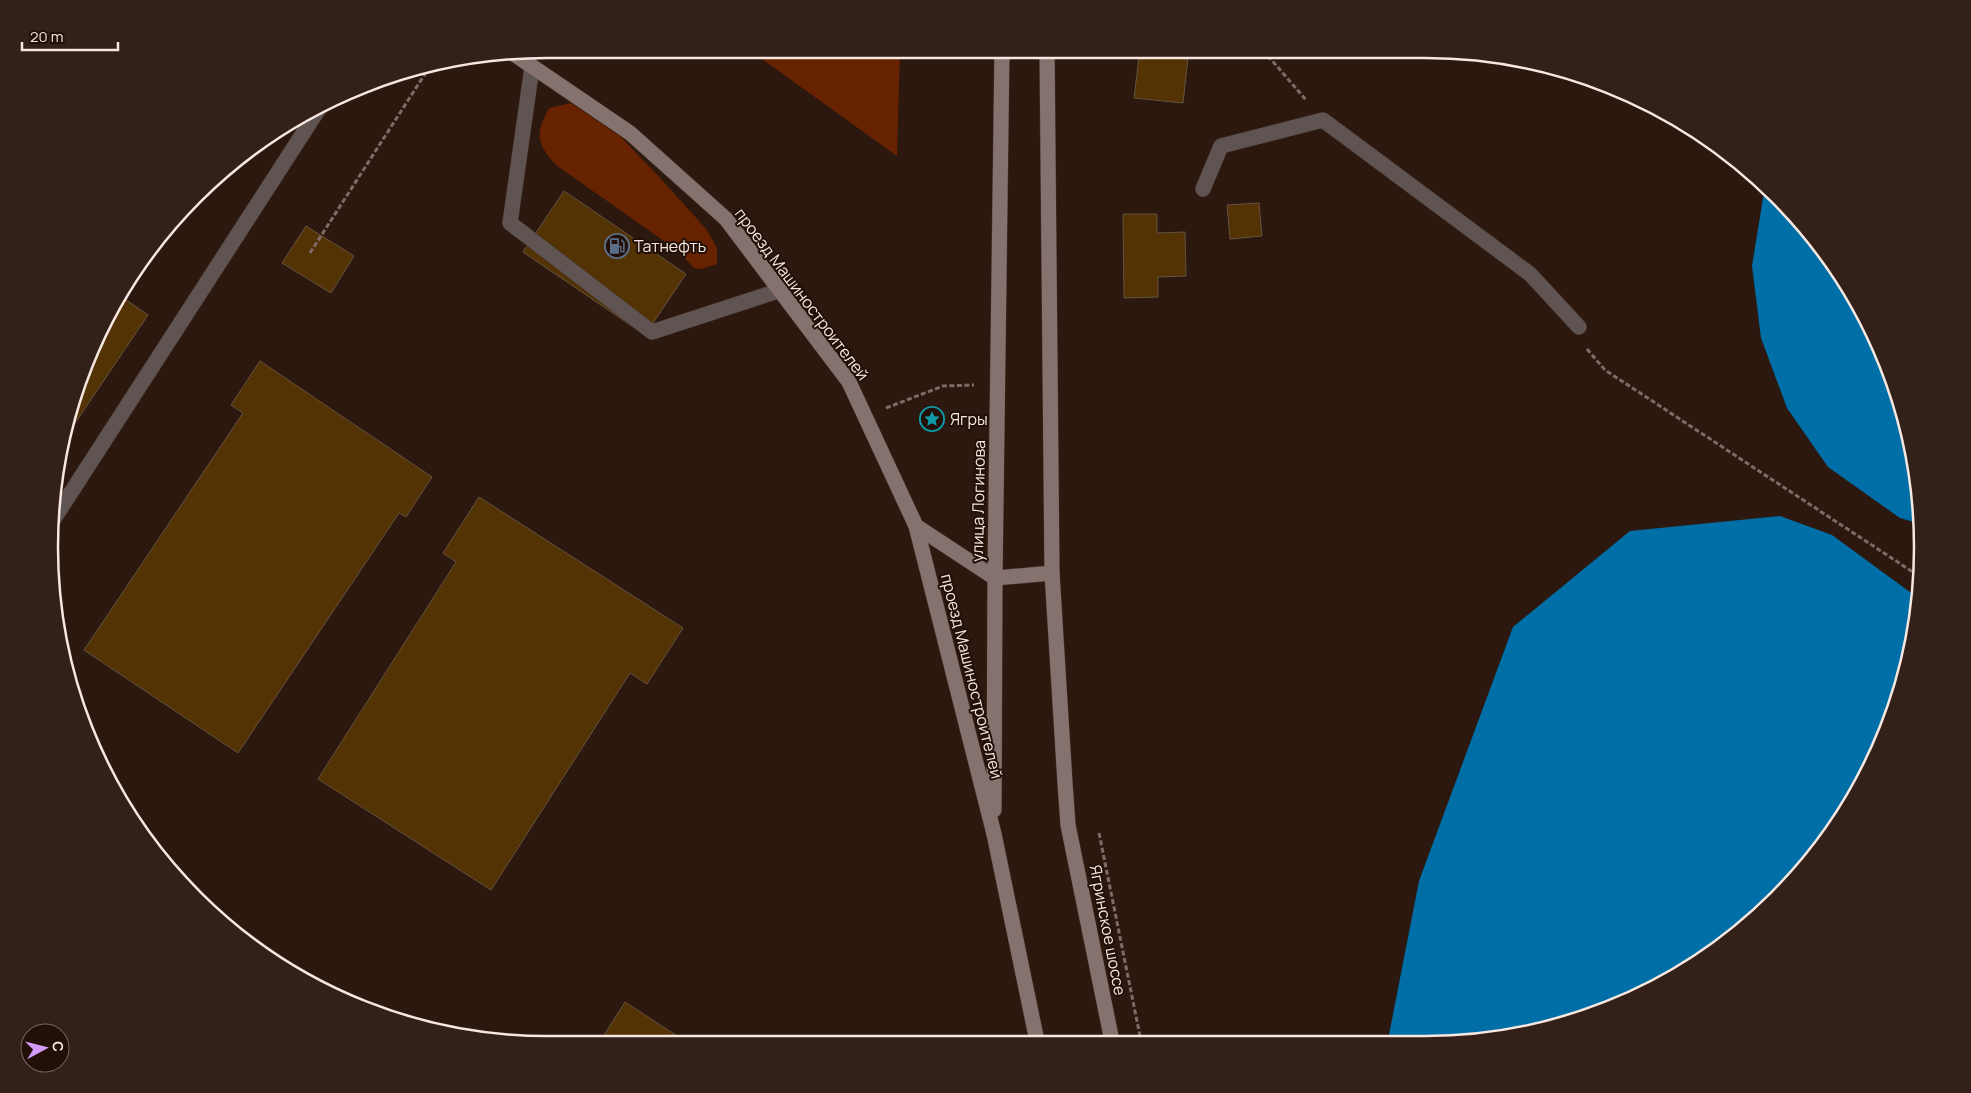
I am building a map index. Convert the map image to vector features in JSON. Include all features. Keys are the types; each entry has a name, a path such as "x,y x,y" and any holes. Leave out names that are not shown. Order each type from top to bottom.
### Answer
{"main road":[{"name":"улица Логинова","path":"994,834 995,578 1002,58"},
{"path":"995,578 1052,573 1047,58"},
{"name":"проезд Машиностроителей","path":"521,59 630,133 726,220 849,382 916,526 994,834"},
{"name":"проезд Машиностроителей","path":"916,526 995,578"},
{"name":"Ягринское шоссе","path":"1052,573 1068,825 1111,1036"},
{"path":"994,834 1036,1036"}],"lane":[{"path":"532,67 510,223 652,332 781,290"},
{"path":"60,509 314,117"},
{"path":"1202,189 1221,146 1323,120 1530,274 1579,327"}],"path":[{"path":"1270,58 1323,120"},
{"path":"310,253 426,73"},
{"path":"1581,342 1605,370 1912,572"},
{"path":"864,416 943,386 997,383"},
{"path":"1099,833 1140,1036"}],"shaded area":[{"path":"761,58 900,58 897,156"},
{"path":"571,103 621,137 663,181 707,230 717,248 717,264 702,269 694,268 678,251 556,165 541,144 541,125 549,108"}],"water":[{"path":"1764,195 1792,224 1812,249 1848,302 1863,330 1888,389 1897,420 1909,483 1912,522 1900,518 1828,467 1787,408 1761,338 1752,266"},
{"path":"1780,516 1832,535 1911,593 1904,642 1897,673 1888,704 1863,763 1831,818 1792,869 1747,914 1696,953 1669,970 1612,998 1582,1010 1551,1019 1488,1031 1424,1036 1389,1036 1419,881 1513,627 1630,531"}],"building":[{"path":"1139,58 1188,58 1183,103 1134,98"},
{"path":"564,191 686,274 645,335 523,252"},
{"path":"1259,203 1262,236 1230,239 1227,205"},
{"path":"1123,214 1157,214 1157,233 1185,232 1186,276 1158,277 1158,297 1124,298"},
{"path":"306,226 354,256 331,293 282,263"},
{"path":"125,299 148,315 72,427 83,389 95,359"},
{"path":"260,361 432,477 406,517 399,513 238,753 84,650 243,413 231,405"},
{"path":"479,497 683,628 647,684 630,673 491,890 318,779 456,562 443,553"},
{"path":"625,1002 677,1036 603,1036"}],"place":[{"name":"Татнефть","path":"617,246"},
{"name":"Ягры","path":"932,419"}]}
